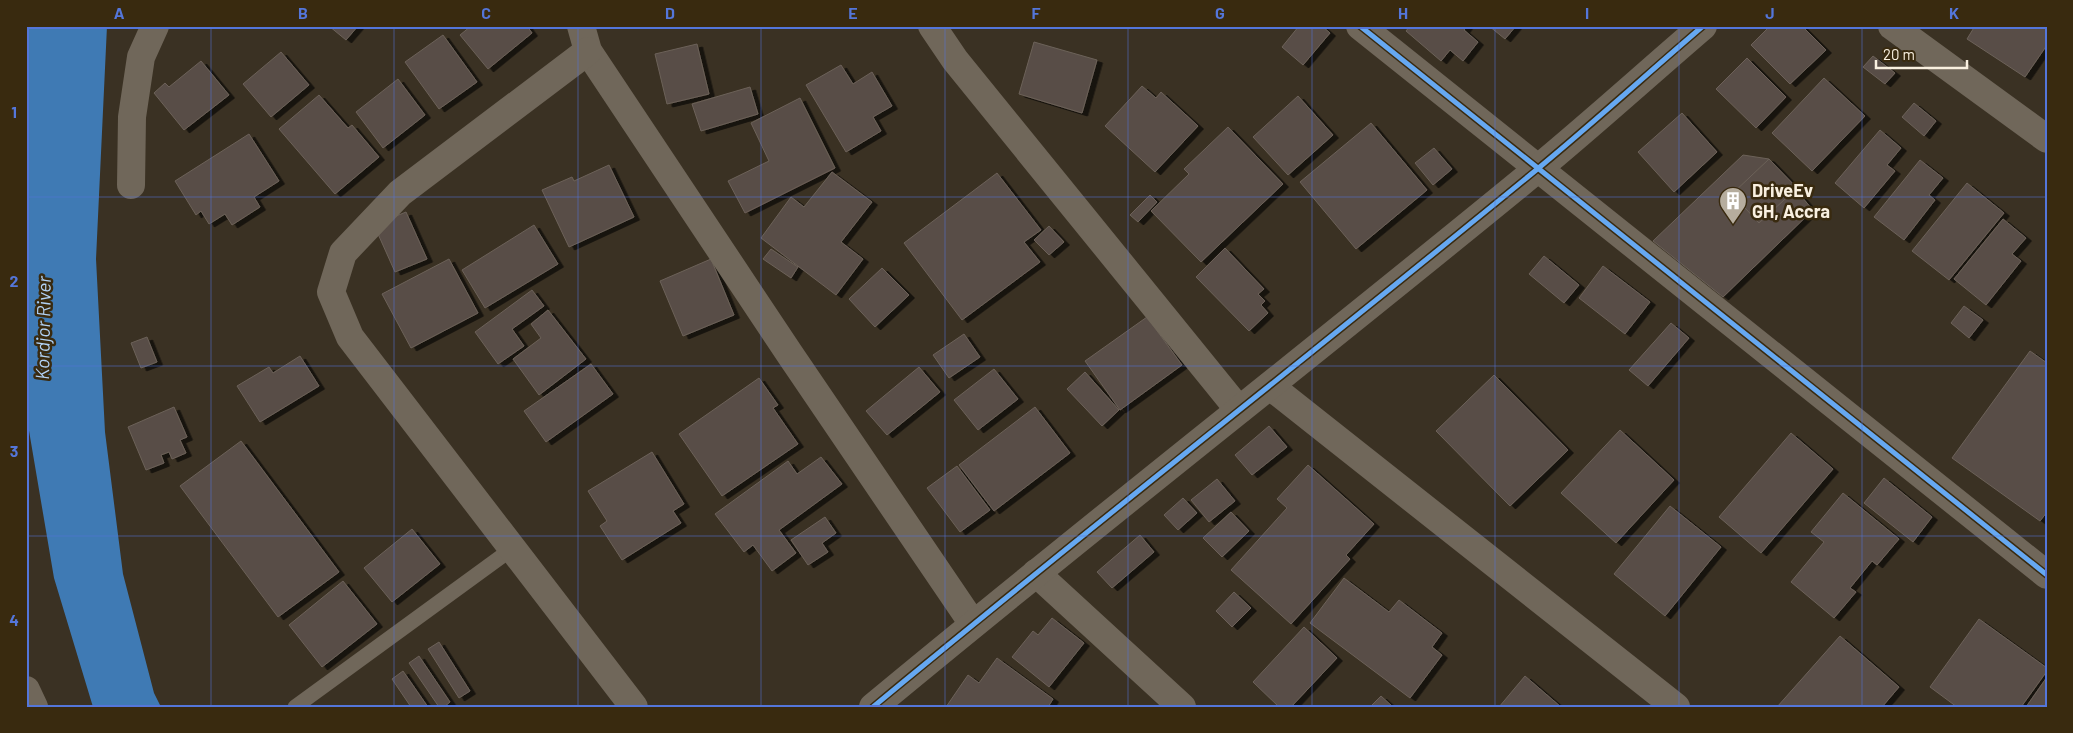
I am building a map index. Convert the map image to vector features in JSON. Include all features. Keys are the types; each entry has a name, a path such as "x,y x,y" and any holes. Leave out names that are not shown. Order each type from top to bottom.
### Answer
{"street":[{"path":"131,185 132,117 141,57 155,26"},
{"path":"932,26 955,60 1239,410"},
{"path":"1360,26 2047,575"},
{"path":"873,707 1036,573 1538,169 1702,26"},
{"path":"1892,26 2047,139"},
{"path":"634,707 350,337 331,292 343,253 400,193 584,39 784,345 973,624"},
{"path":"1270,386 1676,707"},
{"path":"1036,573 1182,707"},
{"path":"26,690 34,707"}],"lane":[{"path":"295,707 513,548"}],"water":[{"name":"Kordjor River","path":"27,26 107,26 96,259 105,432 123,574 154,693 161,707 93,707 54,578 26,413"}],"building":[{"path":"329,26 358,26 346,40"},
{"path":"471,26 527,26 532,33 488,69 460,35"},
{"path":"1299,26 1322,26 1330,33 1303,65 1282,47"},
{"path":"1410,26 1467,26 1464,30 1478,42 1463,61 1450,50 1441,61 1406,31"},
{"path":"1489,26 1516,26 1505,39"},
{"path":"1770,26 1802,26 1826,50 1790,84 1751,45"},
{"path":"1975,26 2047,26 2047,45 2025,77 1967,39"},
{"path":"443,35 477,82 439,109 405,62"},
{"path":"1034,42 1097,60 1082,113 1019,94"},
{"path":"697,44 709,94 667,104 655,54"},
{"path":"281,52 309,85 271,117 243,84"},
{"path":"1873,56 1895,73 1885,84 1863,67"},
{"path":"1747,58 1786,97 1756,128 1716,89"},
{"path":"201,61 229,95 184,130 154,93 165,83 169,87"},
{"path":"841,65 853,84 872,72 892,106 873,117 881,131 846,152 806,85"},
{"path":"1824,78 1865,116 1812,171 1772,133"},
{"path":"398,79 425,115 383,148 356,112"},
{"path":"1142,86 1156,98 1161,92 1198,126 1155,172 1105,126"},
{"path":"750,87 758,114 701,131 692,104"},
{"path":"319,95 348,128 352,125 379,157 335,194 279,129"},
{"path":"1298,96 1333,135 1288,175 1253,137"},
{"path":"800,98 835,168 745,213 728,181 769,161 751,123"},
{"path":"1914,103 1936,121 1924,136 1902,117"},
{"path":"1682,113 1717,152 1674,192 1638,152"},
{"path":"1371,123 1427,190 1356,249 1300,182"},
{"path":"1228,127 1283,184 1201,262 1151,211 1189,174 1184,169"},
{"path":"1880,130 1901,148 1887,165 1895,171 1864,208 1835,183"},
{"path":"249,134 279,181 254,197 260,207 232,225 225,214 209,224 201,211 196,215 175,181"},
{"path":"1434,148 1452,169 1433,185 1415,163"},
{"name":"DriveEv GH, Accra","path":"1743,155 1769,159 1813,210 1723,297 1653,241"},
{"path":"1769,159 1797,188 1759,223 1732,194"},
{"path":"1920,160 1943,178 1929,195 1935,200 1904,240 1874,217"},
{"path":"609,165 634,217 569,247 542,190 572,177 574,181"},
{"path":"832,172 872,202 841,242 863,259 836,295 761,238 791,197 804,207"},
{"path":"997,173 1041,230 1024,242 1040,262 962,320 904,243"},
{"path":"1967,183 2004,213 1949,280 1912,251"},
{"path":"1150,195 1157,202 1138,222 1130,215"},
{"path":"406,212 427,259 395,272 374,225"},
{"path":"2003,219 2026,238 2012,254 2021,261 1986,305 1954,279"},
{"path":"534,225 558,264 485,308 462,270"},
{"path":"1049,226 1064,242 1049,255 1034,240"},
{"path":"1225,248 1264,289 1258,294 1265,301 1261,305 1268,313 1249,331 1196,277"},
{"path":"771,249 798,267 791,278 763,259"},
{"path":"1544,256 1579,285 1564,303 1529,274"},
{"path":"449,259 478,313 411,348 382,294"},
{"path":"711,259 734,315 683,336 660,281"},
{"path":"1603,266 1650,302 1625,334 1579,298"},
{"path":"882,268 909,295 875,327 849,299"},
{"path":"532,290 544,306 512,329 524,346 498,364 475,332"},
{"path":"1964,306 1983,320 1969,338 1951,323"},
{"path":"548,310 586,359 539,395 513,359 541,338 531,324"},
{"path":"1147,317 1182,365 1120,410 1085,361"},
{"path":"1671,323 1689,338 1648,386 1629,370"},
{"path":"964,334 980,357 949,378 933,355"},
{"path":"147,337 157,362 141,368 131,343"},
{"path":"2030,351 2047,363 2047,512 2040,521 1952,458"},
{"path":"300,356 319,386 260,422 237,386 269,367 273,373"},
{"path":"591,364 613,394 546,442 524,411"},
{"path":"919,367 940,392 887,435 866,411"},
{"path":"994,369 1018,399 978,430 954,400"},
{"path":"1085,372 1119,410 1102,426 1067,389"},
{"path":"1494,375 1568,450 1510,506 1436,431"},
{"path":"759,378 778,405 773,408 798,444 722,496 679,434"},
{"path":"174,407 187,437 180,440 186,453 172,459 169,452 161,455 164,463 146,470 128,427"},
{"path":"1035,407 1070,453 994,511 959,465"},
{"path":"1269,426 1287,447 1252,475 1235,455"},
{"path":"1620,430 1674,480 1616,543 1561,493"},
{"path":"1791,433 1833,469 1761,553 1719,517"},
{"path":"241,441 339,572 278,617 180,486"},
{"path":"652,452 684,504 673,511 681,523 622,560 600,526 607,521 588,491"},
{"path":"821,457 842,484 779,530 796,553 772,571 753,545 744,552 715,514 788,461 797,474"},
{"path":"1308,465 1374,524 1346,555 1350,559 1291,624 1231,570 1287,508 1277,499"},
{"path":"957,466 990,510 960,532 927,488"},
{"path":"1884,478 1932,517 1913,542 1864,503"},
{"path":"1217,479 1235,501 1209,522 1191,500"},
{"path":"1843,493 1899,539 1877,565 1872,561 1850,588 1856,592 1834,618 1791,582 1824,542 1811,532"},
{"path":"1183,498 1197,513 1178,530 1164,515"},
{"path":"1670,506 1721,547 1665,616 1614,574"},
{"path":"1231,512 1249,531 1222,557 1203,538"},
{"path":"825,517 836,533 822,543 828,552 808,565 791,540"},
{"path":"412,529 440,564 392,602 364,568"},
{"path":"1140,535 1154,552 1112,588 1097,572"},
{"path":"1344,578 1389,612 1399,600 1442,633 1432,647 1442,655 1410,698 1310,623"},
{"path":"343,581 377,624 322,667 289,625"},
{"path":"1234,592 1251,608 1232,627 1216,611"},
{"path":"1052,618 1084,643 1049,687 1012,657 1033,631 1038,635"},
{"path":"1979,619 2047,668 2047,671 2021,707 1957,707 1930,687"},
{"path":"1304,627 1337,658 1291,707 1279,707 1253,682"},
{"path":"1840,636 1899,687 1882,707 1777,707"},
{"path":"439,642 470,691 459,698 428,649"},
{"path":"419,656 450,702 444,707 439,707 409,663"},
{"path":"997,658 1053,699 1048,707 946,707 968,675 979,683"},
{"path":"403,671 428,707 411,707 392,679"},
{"path":"1525,676 1561,707 1499,707"},
{"path":"2047,677 2047,707 2026,707"},
{"path":"1381,696 1393,707 1370,707"}],"cycle path":[{"path":"1360,26 2047,575"},
{"path":"873,707 1535,171 1703,26"}],"place":[{"name":"DriveEv GH, Accra","path":"1733,225"}]}
